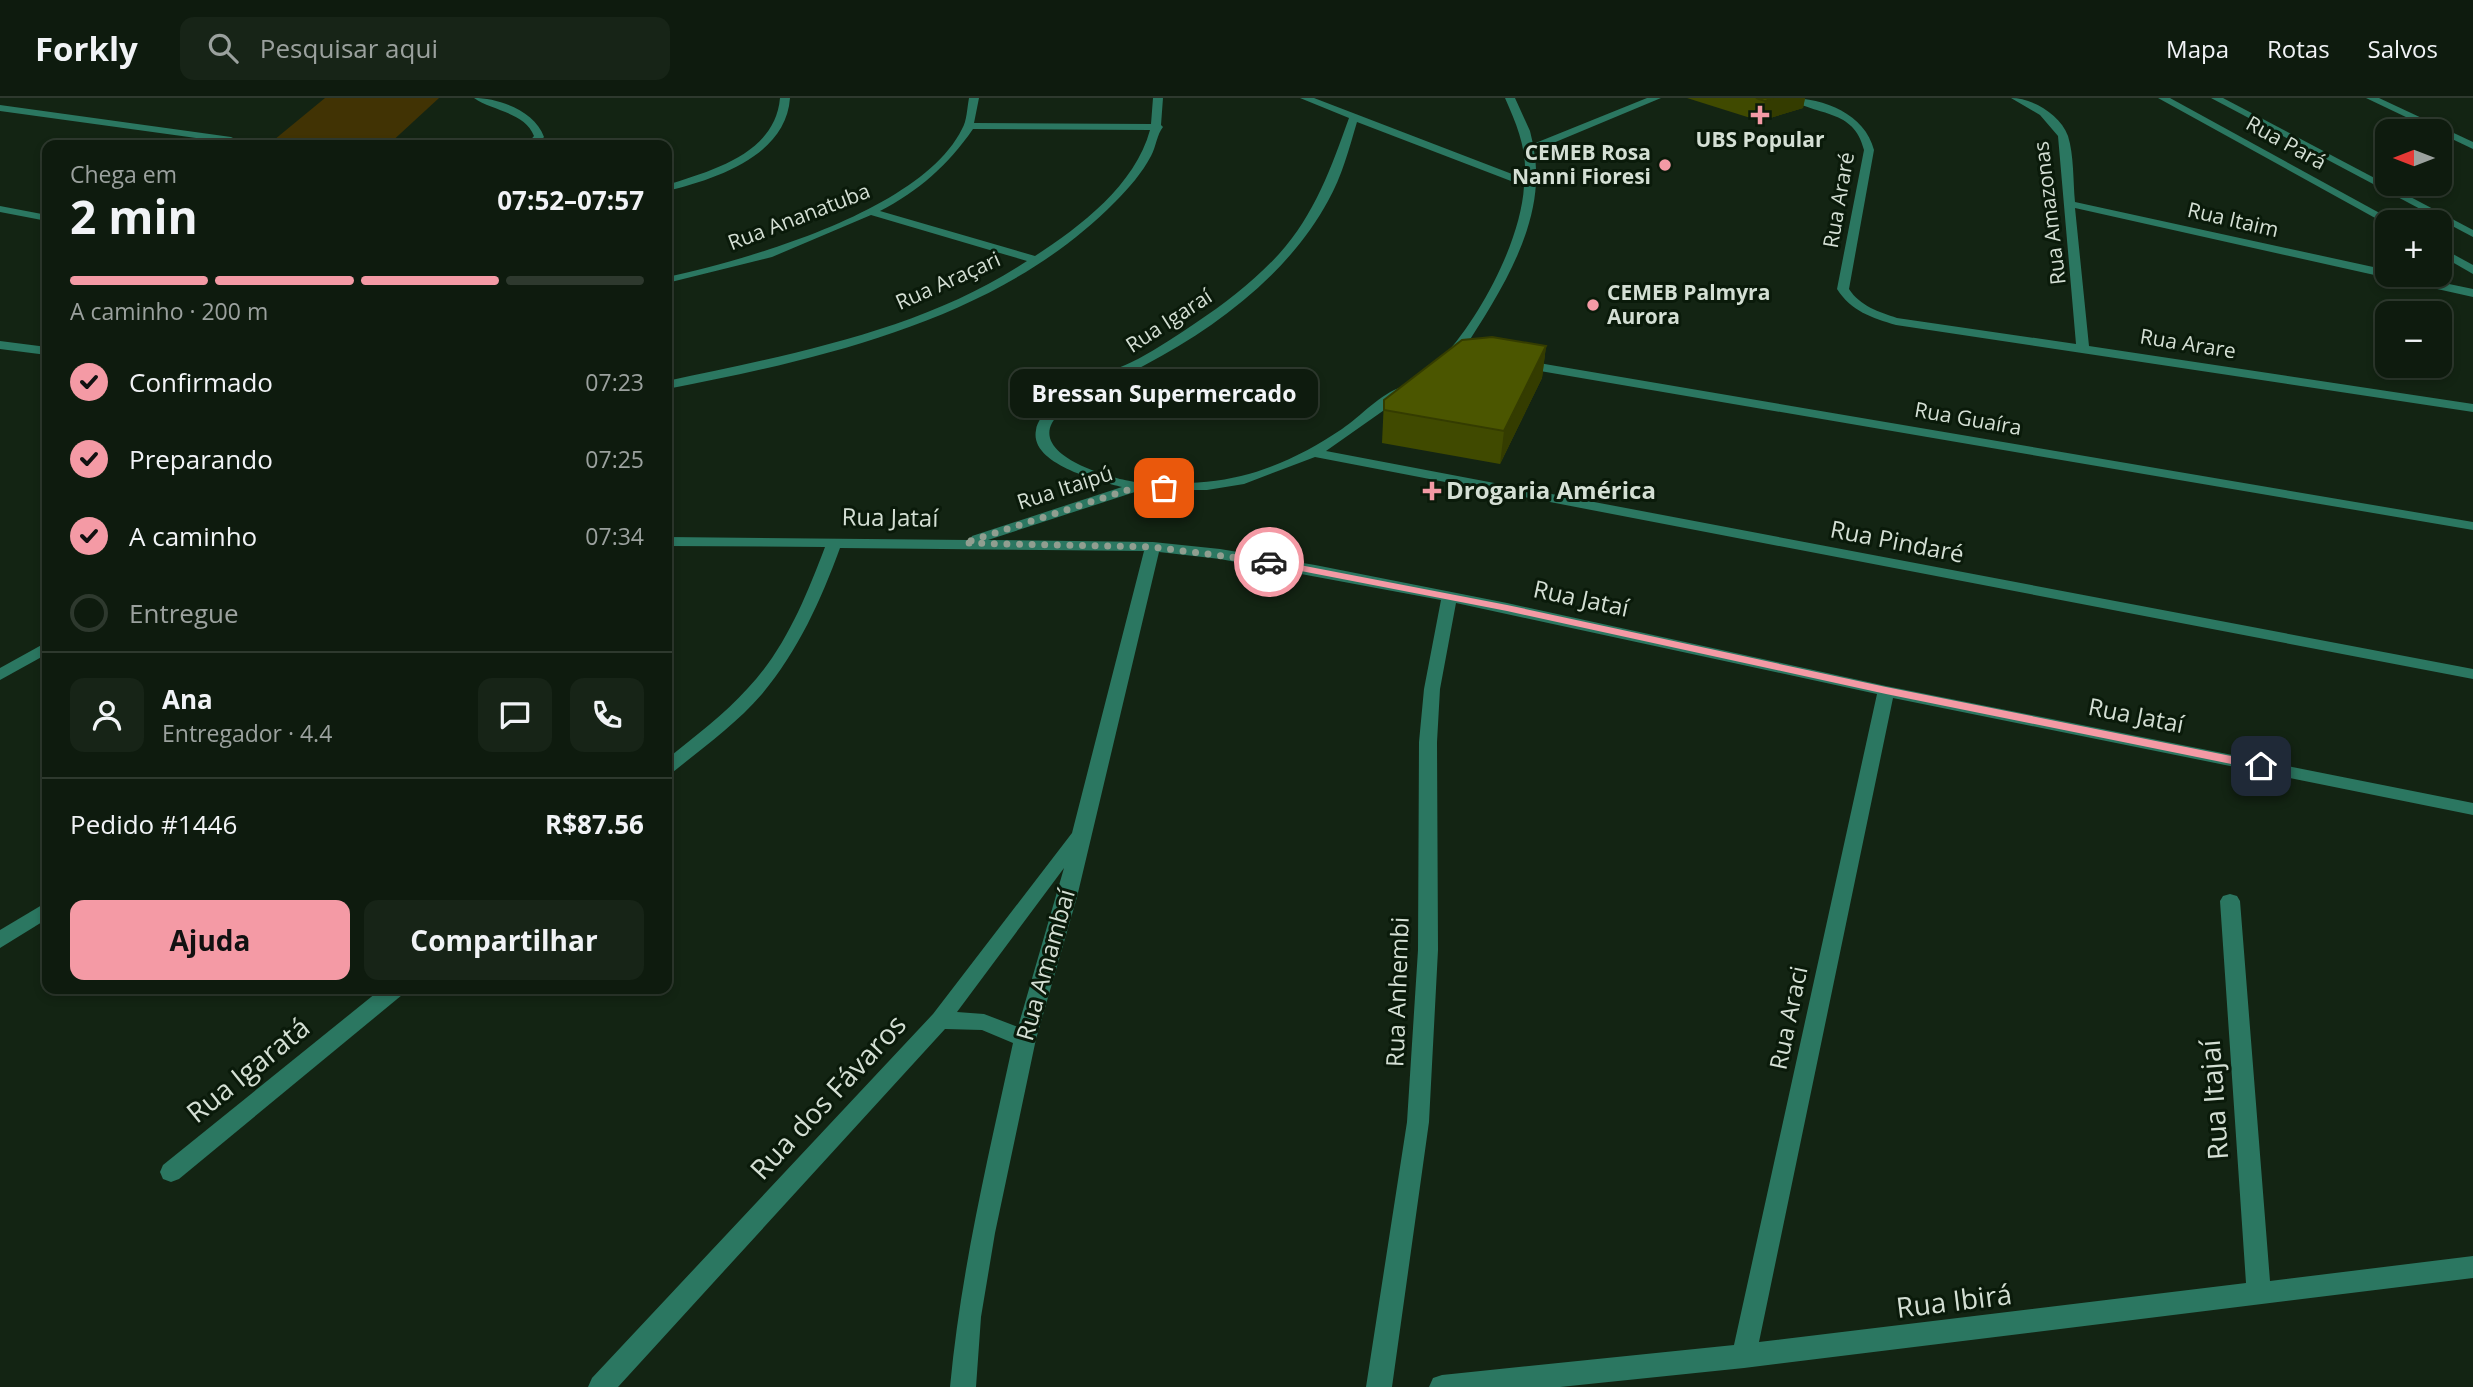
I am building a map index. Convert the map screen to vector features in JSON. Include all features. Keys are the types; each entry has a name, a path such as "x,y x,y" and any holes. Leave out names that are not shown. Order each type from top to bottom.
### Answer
{"street":[{"path":"479,98 512,111 536,127 539,137 536,140"},
{"path":"672,186 731,165 763,146 778,129 787,109 785,98"},
{"name":"Rua Ananatuba","path":"672,280 742,263 872,212 932,173 955,151 968,127 974,98"},
{"name":"Rua Araçari","path":"672,384 809,354 855,340 932,312 990,287 1039,261 1096,216 1139,169 1158,127 1158,98"},
{"path":"1305,98 1529,184"},
{"path":"1434,368 1462,354 1497,290 1528,204 1529,149 1522,120 1510,98"},
{"path":"1529,149 1656,98"},
{"name":"Rua Araré","path":"1794,98 1847,118 1859,127 1868,139 1869,150 1843,289 1847,297 1858,306 1896,321"},
{"name":"Rua Amazonas","path":"2016,98 2041,110 2057,124 2063,135 2083,348"},
{"name":"Rua Pará","path":"2163,98 2375,214"},
{"path":"2216,98 2473,234"},
{"path":"2371,98 2473,146"},
{"path":"0,107 232,140"},
{"name":"Rua Igaraí","path":"1140,486 1104,480 1056,457 1045,447 1042,433 1046,421 1056,408 1180,339 1262,280 1293,246 1322,202 1337,169 1353,117"},
{"path":"968,127 1158,127"},
{"name":"Rua Itaim","path":"2071,204 2375,271"},
{"path":"0,209 42,217"},
{"path":"872,212 1039,261"},
{"path":"0,222 21,213"},
{"path":"2452,257 2473,270"},
{"name":"Rua Itaim","path":"2446,287 2473,293"},
{"name":"Rua Arare","path":"1896,321 2473,408"},
{"path":"0,345 42,350"},
{"name":"Rua Guaíra","path":"1509,362 2473,526"},
{"name":"Rua Itaipú","path":"964,543 1140,486 1207,486 1244,480 1313,453 1412,384"},
{"name":"Rua Pindaré","path":"1313,453 2473,674"},
{"name":"Rua Jataí","path":"672,541 1153,547 1220,554 1315,570 1886,691 2473,808"},
{"path":"672,764 738,710 765,680 811,606 835,541"},
{"name":"Rua Amambaí","path":"963,1387 969,1317 983,1233 1025,1039 1067,897 1080,833 1153,547"},
{"name":"Rua Anhembi","path":"1379,1387 1418,1122 1428,950 1428,742 1432,689 1449,598"},
{"path":"0,675 42,650"},
{"name":"Rua Araci","path":"1744,1356 1886,691"},
{"name":"Rua dos Fávaros","path":"601,1387 940,1020 1080,833"},
{"name":"Rua Itajaí","path":"2230,901 2259,1295"},
{"path":"0,940 42,912"},
{"name":"Rua Igaratá","path":"171,1171 390,994"},
{"path":"940,1020 984,1022 1025,1039"},
{"name":"Rua Ibirá","path":"1441,1387 1744,1356 2473,1267"}],"shaded area":[{"path":"325,98 439,98 393,140 274,140"}],"building":[{"path":"1492,337 1546,346 1504,431 1384,410 1384,400 1462,340"}],"way so far":[{"path":"1164,488 1140,486 964,543 1153,547 1269,562"}],"place":[{"name":"UBS Popular","path":"1760,115"},
{"name":"CEMEB Rosa Nanni Fioresi","path":"1665,165"},
{"name":"CEMEB Palmyra Aurora","path":"1593,305"},
{"name":"Bressan Supermercado","path":"1164,488"},
{"name":"Drogaria América","path":"1432,491"}],"route":[{"path":"1269,562 1507,608 1886,691 2261,766"}]}
